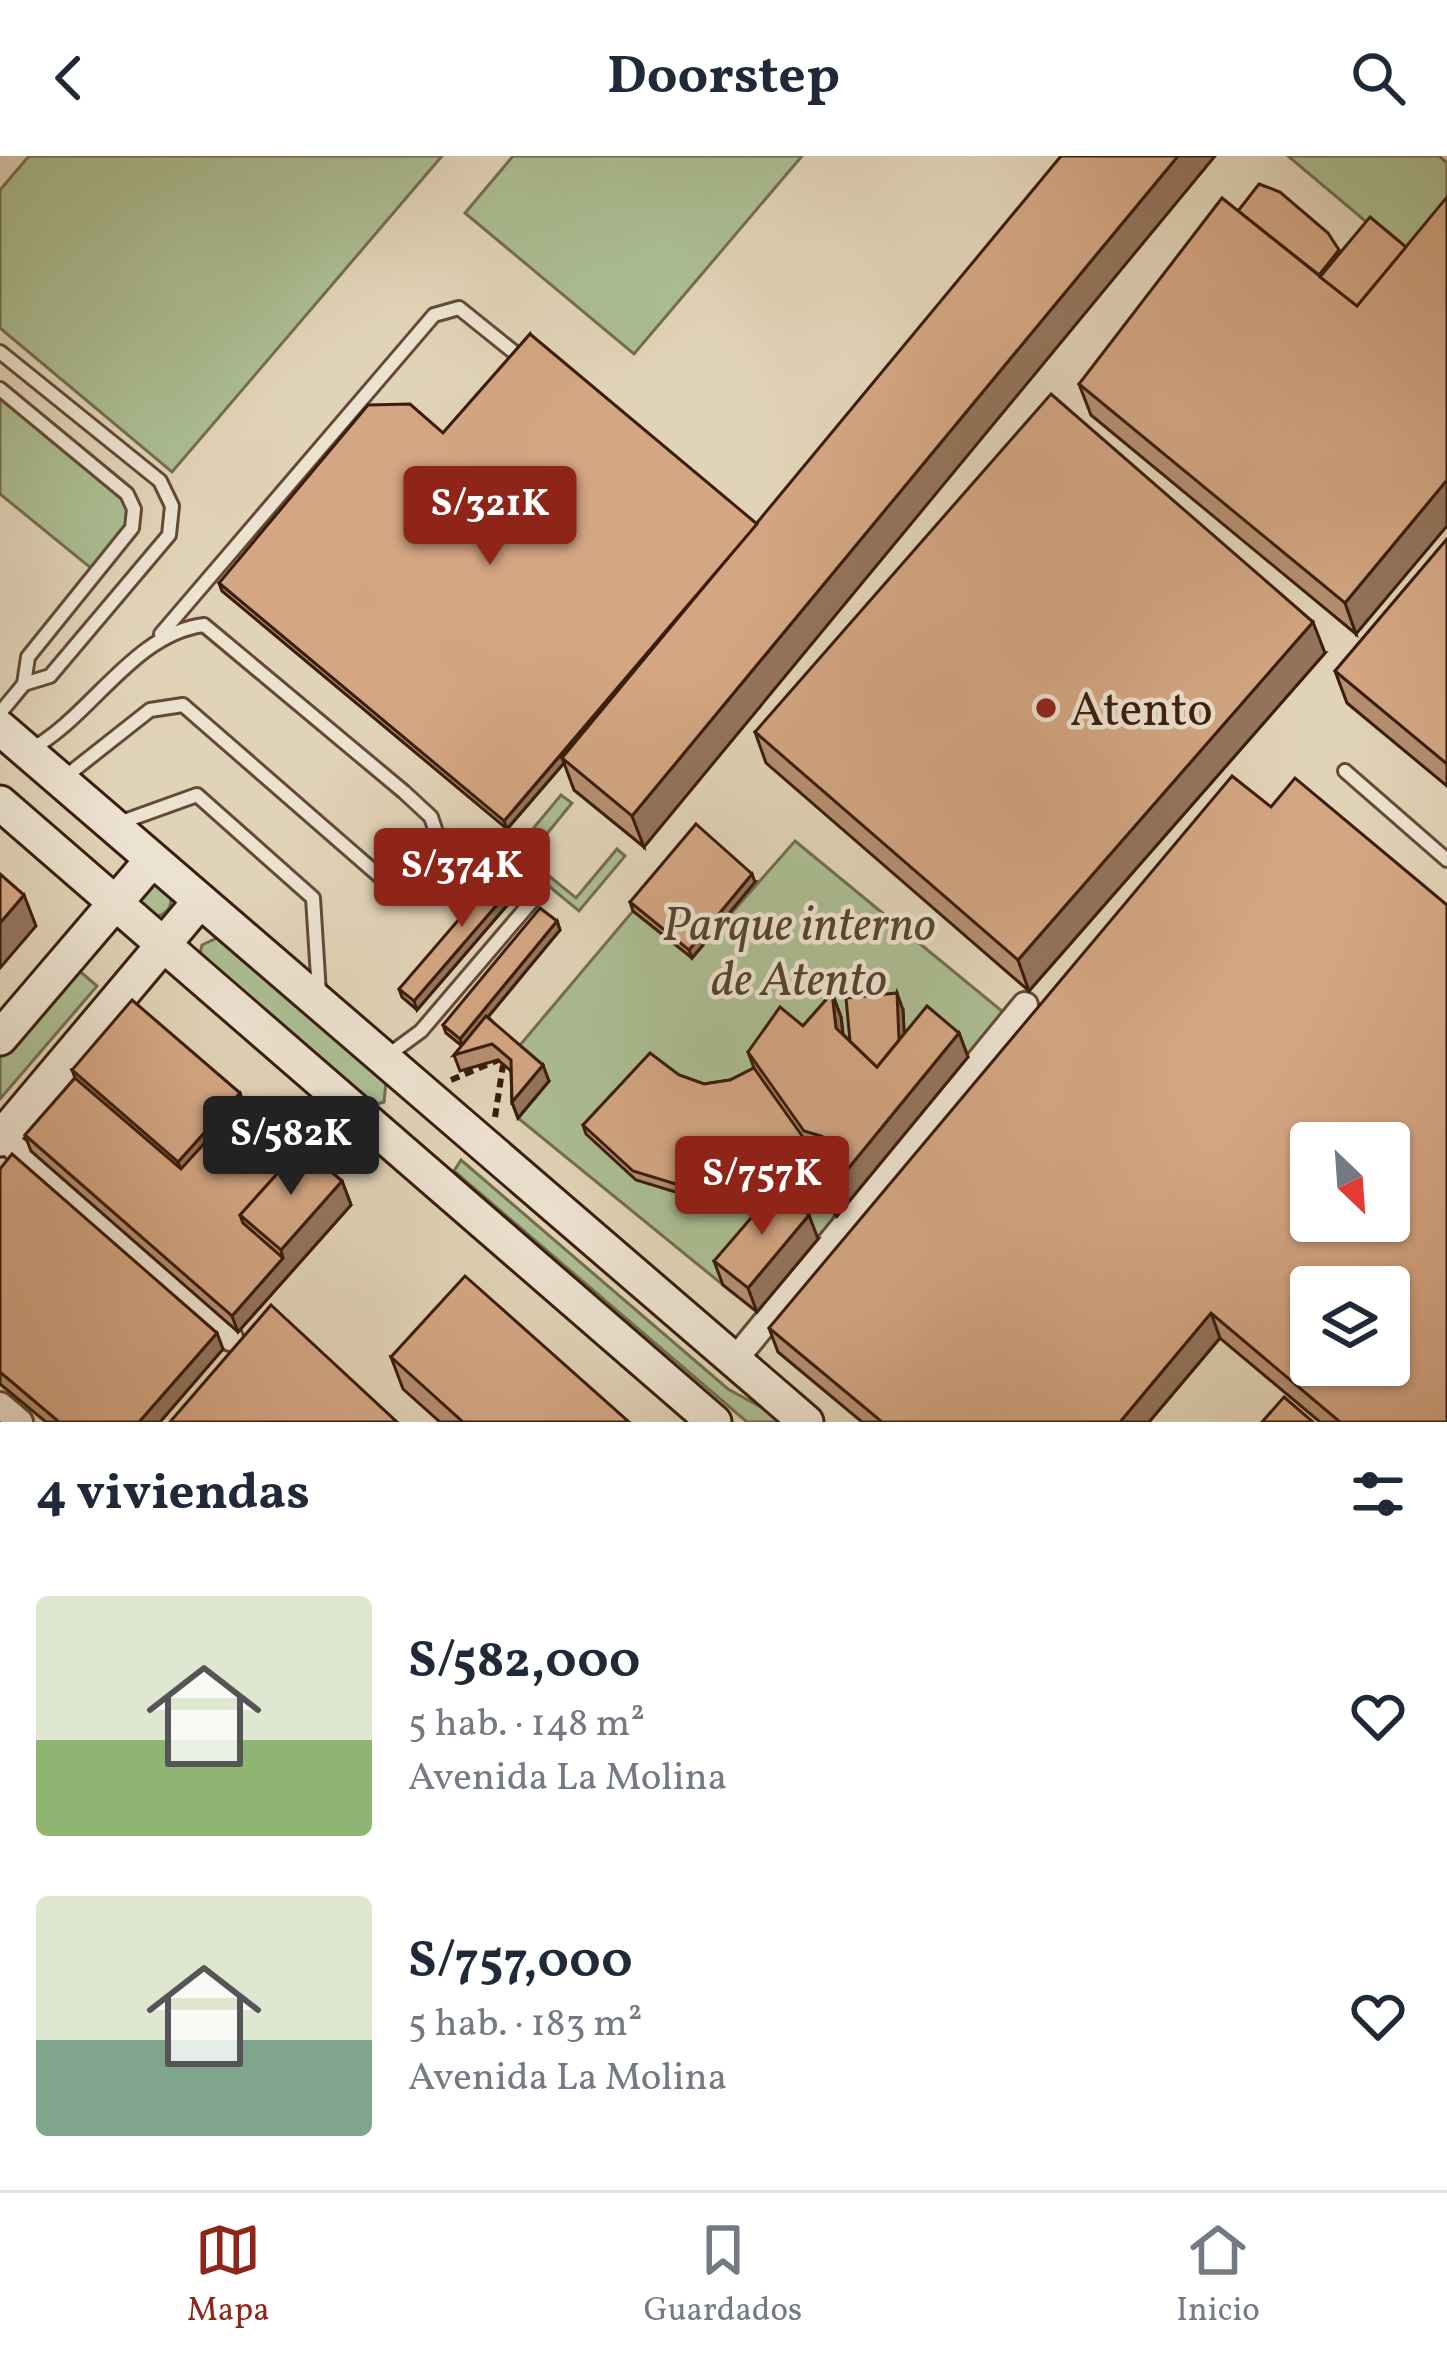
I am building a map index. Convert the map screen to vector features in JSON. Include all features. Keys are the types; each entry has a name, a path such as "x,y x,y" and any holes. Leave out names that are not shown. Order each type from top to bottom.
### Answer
{"main road":[{"path":"0,728 806,1422"},
{"path":"0,803 714,1422"},
{"path":"0,1038 152,860"},
{"path":"1,1138 200,901"},
{"path":"410,1161 448,1118"}],"street":[{"path":"733,1362 1024,1004"},
{"path":"1,1138 234,1346"},
{"path":"0,1405 20,1422"}],"lane":[{"path":"27,751 80,716 157,640 434,315 459,308 520,357"},
{"path":"0,352 160,481 172,506 169,536 50,676 24,684"},
{"path":"0,389 127,494 134,509 132,528 28,657 24,684 0,713"},
{"path":"61,780 150,710 183,705 384,880 395,884 408,878 436,832 431,817 212,628 183,628 157,640"},
{"path":"1345,772 1447,860"},
{"path":"113,825 197,795 313,898 320,1006"},
{"path":"382,1060 422,1031 537,895"}],"path":[{"path":"421,1095 500,1062 501,1100 484,1149"}],"green space":[{"path":"29,156 442,156 172,472 0,328 0,190"},
{"path":"513,156 802,156 634,354 465,213"},
{"path":"1288,156 1439,156 1447,163 1447,200 1402,252"},
{"path":"0,387 129,496 129,523 92,569 0,494"},
{"path":"561,795 572,803 527,858 576,898 617,849 625,856 579,911 511,855"},
{"name":"Parque interno de Atento","path":"795,841 1003,1012 968,1057 906,1067 902,1010 856,1063 845,1052 840,1018 695,1197 759,1192 813,1155 837,1216 818,1239 786,1212 723,1285 518,1118 549,1081 515,1051 633,911 692,958"},
{"path":"155,884 166,889 171,900 166,911 155,916 144,911 139,900 144,889"},
{"path":"219,937 386,1081 384,1102 367,1107 199,959 202,945"},
{"path":"76,968 97,986 0,1099 0,1058"},
{"path":"461,1160 728,1389 788,1422 747,1422 454,1171"}],"building":[{"path":"1061,156 1178,156 632,816 562,758"},
{"path":"1259,184 1280,192 1328,233 1339,250 1319,275 1238,211"},
{"path":"1447,197 1447,480 1345,603 1079,384 1222,198 1357,306"},
{"path":"1370,217 1406,247 1357,306 1320,277"},
{"path":"530,334 757,524 504,821 219,583 368,405 410,404 443,433"},
{"name":"Atento","path":"1051,394 1313,622 1018,960 755,732"},
{"path":"1447,539 1447,764 1335,671"},
{"path":"1232,776 1271,807 1295,778 1447,905 1447,1422 1340,1422 1297,1386 1410,1386 1410,1266 1290,1266 1290,1380 1211,1313 1120,1422 882,1422 769,1328"},
{"path":"696,824 752,874 689,950 630,902"},
{"path":"510,860 525,872 414,1001 399,989"},
{"path":"0,874 24,895 0,923"},
{"path":"540,908 557,921 460,1039 443,1025"},
{"path":"832,993 836,1028 877,1067 927,1006 959,1033 829,1192 796,1166 821,1136 804,1131 748,1052 780,1007 803,1026"},
{"path":"897,993 899,1040 877,1067 850,1041 846,998"},
{"path":"132,1000 240,1093 178,1162 72,1070"},
{"path":"486,1016 543,1065 512,1102 511,1060 497,1048 492,1044 454,1055"},
{"path":"650,1053 679,1075 704,1084 730,1080 754,1068 810,1147 756,1184 692,1189 633,1171 583,1125"},
{"path":"75,1078 181,1169 243,1101 300,1149 240,1215 283,1258 232,1316 25,1135"},
{"path":"302,1146 342,1181 281,1250 240,1215"},
{"path":"12,1154 217,1333 139,1422 59,1422 0,1372 0,1169"},
{"path":"777,1188 809,1215 748,1288 714,1261"},
{"path":"465,1276 629,1422 463,1422 391,1357"},
{"path":"271,1305 397,1422 170,1422"},
{"path":"1284,1397 1313,1422 1262,1422"}],"place":[{"name":"Atento","path":"1046,708"}]}
